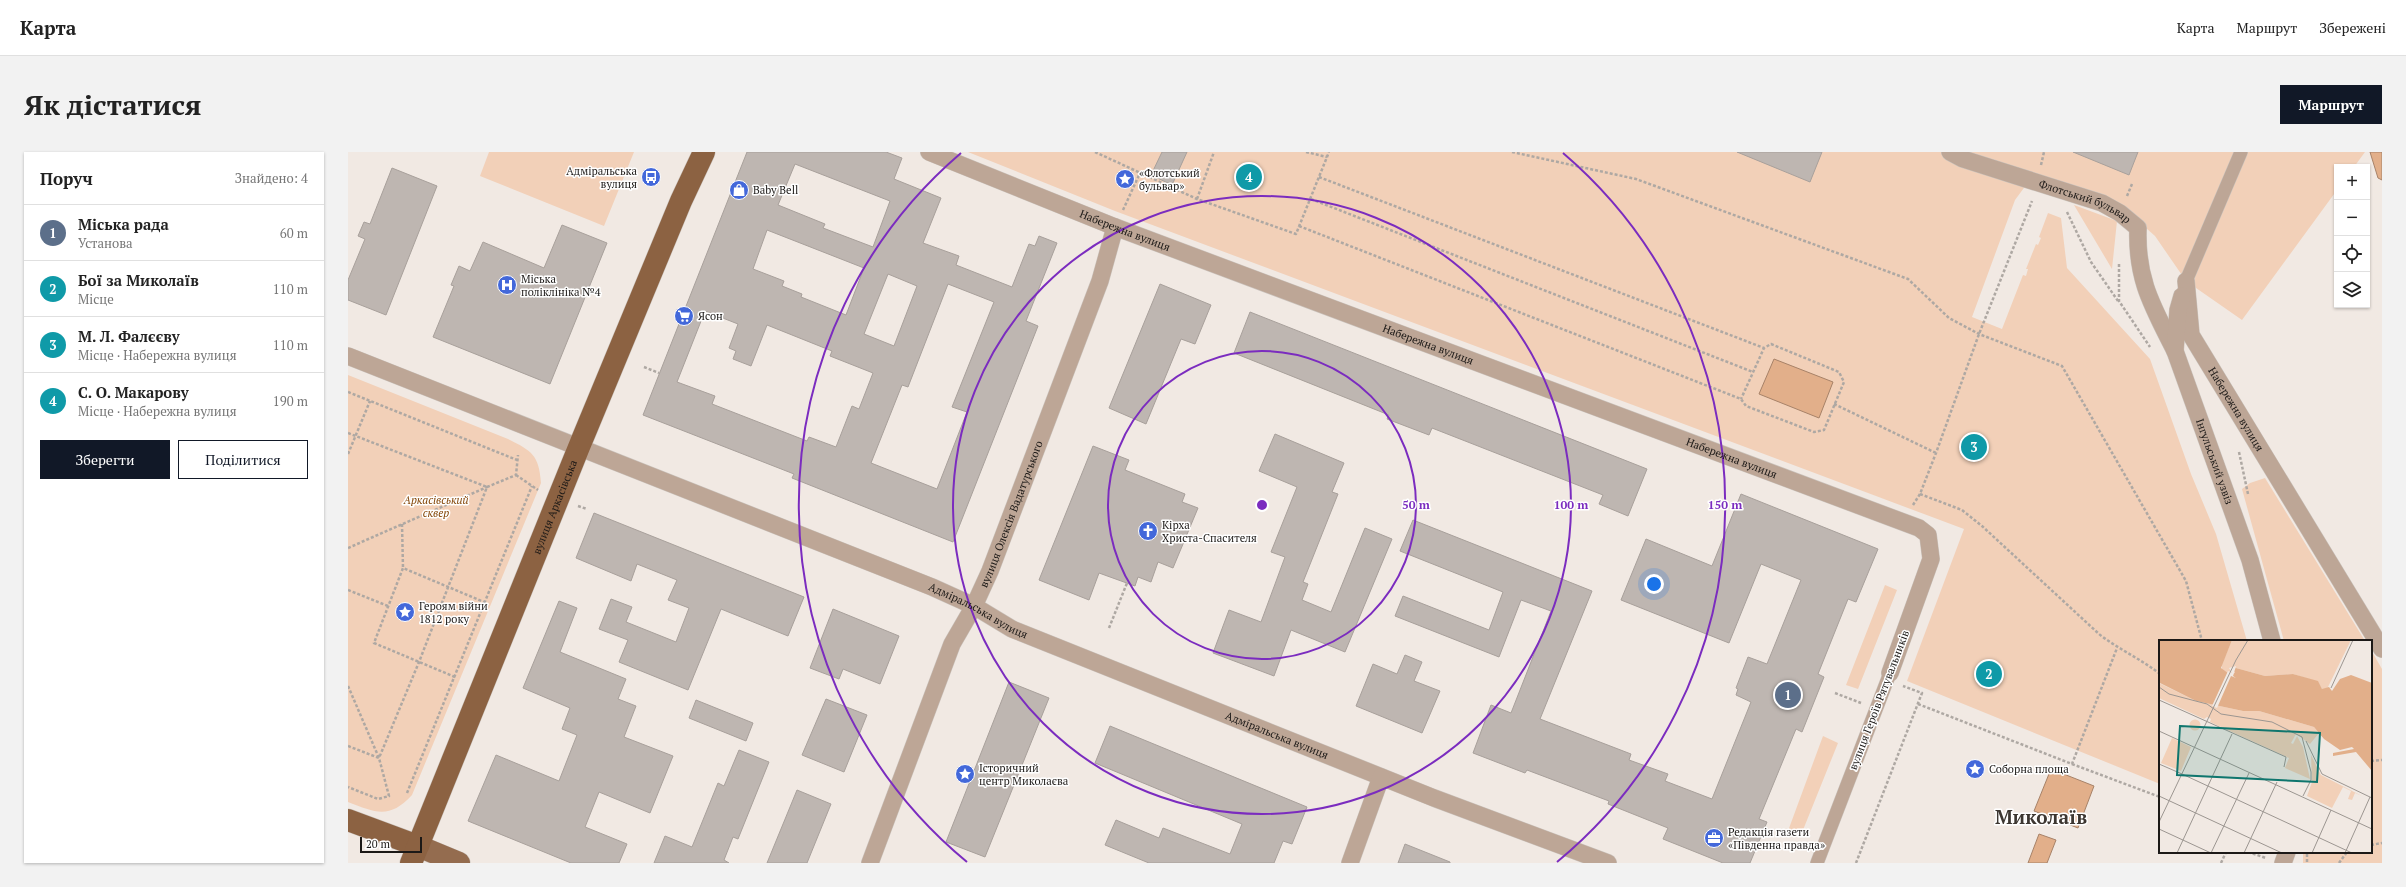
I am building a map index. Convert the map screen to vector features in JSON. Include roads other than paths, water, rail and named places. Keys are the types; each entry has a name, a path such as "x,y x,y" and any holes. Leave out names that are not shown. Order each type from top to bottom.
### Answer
{"highway":[{"name":"вулиця Аркасівська","path":"414,854 579,447 681,201 704,152"},
{"path":"348,820 414,854"}],"main road":[{"path":"414,854 460,863"}],"street":[{"name":"Набережна вулиця","path":"929,152 1116,227 1904,521 1928,535"},
{"name":"Флотський бульвар","path":"1950,152 1963,159 2102,203 2120,213 2138,228 2137,250 2146,292 2175,351"},
{"name":"Набережна вулиця","path":"2241,152 2186,281 2191,335 2382,649"},
{"name":"вулиця Олексія Вадатурського","path":"870,863 952,644 974,606 990,571 1100,281 1116,227"},
{"name":"Інгульський узвіз","path":"2186,281 2178,310 2175,351 2250,560 2272,640"},
{"name":"Адміральська вулиця","path":"348,356 932,587 974,606 1012,629 1381,778 1608,863"},
{"name":"вулиця Героїв Рятувальників","path":"1816,863 1888,677 1931,559 1928,535"},
{"path":"1350,863 1381,778"},
{"path":"2283,863 2287,853"}],"place":[{"name":"Адміральська вулиця","path":"651,177"},
{"name":"С. О. Макарову","path":"1249,177"},
{"name":"«Флотський бульвар»","path":"1125,179"},
{"name":"Baby Bell","path":"739,190"},
{"name":"Міська поліклініка №4","path":"507,285"},
{"name":"Ясон","path":"684,316"},
{"name":"М. Л. Фалєєву","path":"1974,447"},
{"name":"Кірха Христа-Спасителя","path":"1148,531"},
{"name":"Героям війни 1812 року","path":"405,612"},
{"name":"Бої за Миколаїв","path":"1989,674"},
{"name":"Міська рада","path":"1788,695"},
{"name":"Соборна площа","path":"1975,769"},
{"name":"Історичний центр Миколаєва","path":"965,774"},
{"name":"Редакція газети «Південна правда»","path":"1714,838"}],"district":[{"name":"Миколаїв","path":"2041,816"}],"park label":[{"name":"Аркасівський сквер","path":"436,506"}]}
